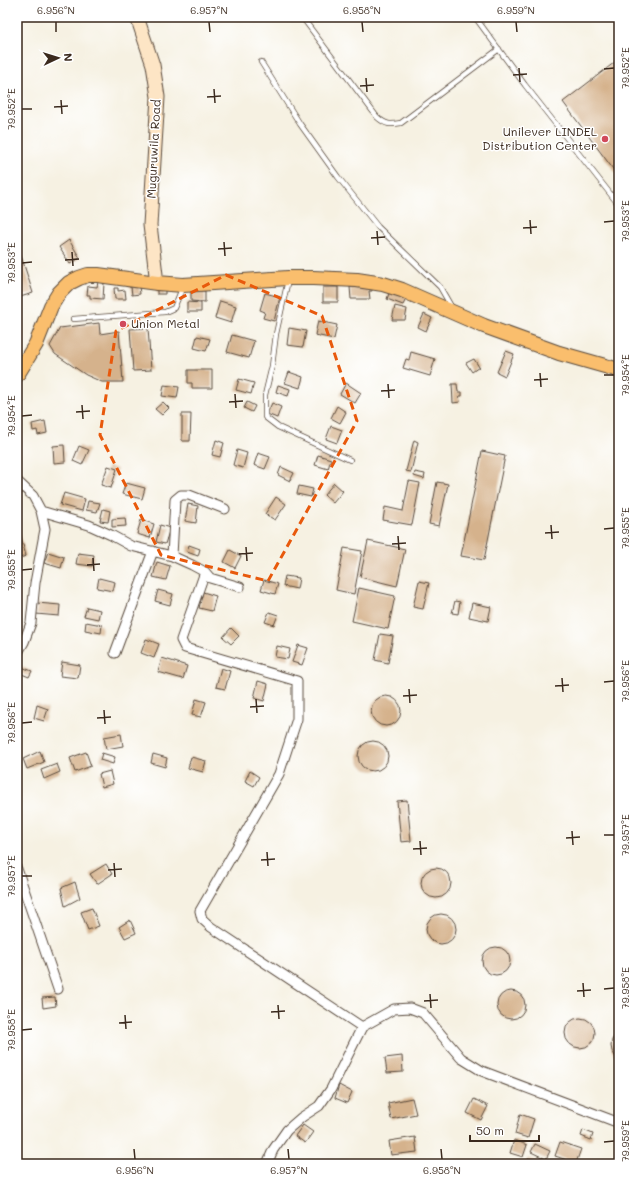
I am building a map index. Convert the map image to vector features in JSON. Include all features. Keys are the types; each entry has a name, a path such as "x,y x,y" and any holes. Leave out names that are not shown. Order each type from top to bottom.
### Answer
{"main road":[{"path":"17,375 36,344 51,306 59,293 69,284 88,275 184,285 288,278 357,280 383,284 402,290 457,316 484,326 560,353 619,370"}],"street":[{"name":"Muguruwila Road","path":"137,17 153,65 158,97 150,225 157,283"},
{"path":"17,481 33,496 41,510 45,529 35,583 31,623 24,642 17,654"},
{"path":"172,556 175,500 181,495 189,495 225,509"},
{"path":"41,510 89,525 131,546 172,556 192,564 210,578 240,587"},
{"path":"115,653 154,551"},
{"path":"204,572 181,640 185,648 297,681 297,719 279,774 200,911 202,920 362,1027"},
{"path":"17,869 58,989"},
{"path":"267,1164 273,1150 287,1130 302,1117 319,1106 331,1089 362,1027 394,1009 410,1008 423,1014 461,1058 482,1071 614,1121 619,1121"}],"lane":[{"path":"302,17 377,117 383,123 392,125 401,123 499,49"},
{"path":"475,17 525,85 619,205"},
{"path":"261,62 300,124 338,177 378,227 440,287 457,316"},
{"path":"288,278 276,334 272,366 265,395 265,417 278,427 350,460"},
{"path":"73,319 165,312 174,308 184,285"}],"highlighted area":[{"path":"226,275 322,316 357,421 268,581 161,555 100,435 116,331"}],"building":[{"name":"Unilever LINDEL Distribution Center","path":"619,59 619,177 563,102"},
{"path":"69,240 80,258 70,264 59,247"},
{"path":"17,243 33,293 17,298"},
{"path":"98,282 104,283 103,299 90,298 90,295 87,295 88,286 97,287"},
{"path":"128,283 139,286 140,294 132,295 131,287 129,287"},
{"path":"157,287 165,287 165,294 157,294"},
{"path":"323,287 338,287 338,302 323,302"},
{"path":"350,287 372,287 372,291 369,291 370,299 351,299"},
{"path":"114,288 118,288 118,291 125,290 126,299 115,299"},
{"path":"391,288 408,295 403,305 387,299"},
{"path":"191,290 205,291 205,302 191,301"},
{"path":"265,293 280,297 274,321 263,318 265,312 260,310"},
{"path":"220,301 236,306 231,323 215,318"},
{"path":"187,302 201,303 201,312 187,312"},
{"path":"395,306 407,309 405,320 392,320"},
{"path":"424,314 432,318 426,331 418,327"},
{"path":"318,321 337,325 334,339 315,335"},
{"path":"99,323 100,334 119,331 123,382 102,382 86,375 55,354 50,346 60,328"},
{"path":"148,328 151,370 133,371 130,329"},
{"path":"289,328 306,331 303,347 287,345"},
{"path":"232,335 254,341 249,358 227,352"},
{"path":"197,336 210,339 206,351 194,348"},
{"path":"506,351 514,354 505,376 497,372"},
{"path":"411,352 435,359 430,376 403,368 406,359 409,360"},
{"path":"474,359 479,367 472,372 466,363"},
{"path":"188,370 212,370 212,388 192,388 192,383 188,383"},
{"path":"289,372 303,377 300,388 285,383"},
{"path":"239,379 254,383 251,394 236,390"},
{"path":"346,383 361,393 355,403 340,394"},
{"path":"452,384 457,384 458,392 462,392 462,396 459,396 460,402 453,403"},
{"path":"164,385 179,387 177,398 162,396"},
{"path":"278,385 290,389 288,396 276,392"},
{"path":"163,402 169,408 162,415 155,409"},
{"path":"247,402 255,406 252,412 244,408"},
{"path":"272,403 281,407 277,418 267,414"},
{"path":"337,406 346,412 340,423 331,418"},
{"path":"182,414 191,414 190,441 182,441"},
{"path":"45,421 47,433 38,435 37,430 33,431 32,424"},
{"path":"331,426 342,430 337,443 326,439"},
{"path":"216,440 224,443 220,457 212,455"},
{"path":"414,440 418,442 411,472 406,471"},
{"path":"64,445 65,462 54,463 53,446"},
{"path":"79,446 89,450 82,465 73,461"},
{"path":"237,450 247,453 243,468 233,465"},
{"path":"482,451 505,456 484,560 461,556"},
{"path":"258,453 270,457 265,469 254,465"},
{"path":"318,455 331,459 328,469 315,465"},
{"path":"108,466 117,469 111,488 101,485"},
{"path":"281,467 294,473 290,481 278,475"},
{"path":"415,472 425,474 424,479 414,476"},
{"path":"409,481 420,483 412,525 383,520 385,507 403,511"},
{"path":"437,482 448,484 439,526 429,524"},
{"path":"126,483 145,488 142,499 122,494"},
{"path":"334,483 343,491 333,503 324,495"},
{"path":"299,486 313,489 311,497 297,494"},
{"path":"64,493 85,499 82,511 60,505"},
{"path":"276,497 286,504 275,520 265,514"},
{"path":"88,501 100,503 97,512 86,510"},
{"path":"188,504 198,506 196,523 185,521"},
{"path":"103,509 110,511 108,522 100,521"},
{"path":"125,518 126,526 112,527 112,519"},
{"path":"141,520 154,524 150,538 137,534"},
{"path":"17,522 26,556 17,559"},
{"path":"160,525 170,528 165,544 156,542"},
{"path":"368,541 405,549 397,586 360,577"},
{"path":"189,545 200,549 198,556 187,552"},
{"path":"344,548 362,551 354,594 336,590"},
{"path":"230,550 241,556 235,568 224,562"},
{"path":"48,552 64,557 61,568 44,563"},
{"path":"78,553 94,555 92,566 76,564"},
{"path":"157,562 170,566 166,580 153,577"},
{"path":"285,576 299,578 297,589 283,586"},
{"path":"99,578 115,582 113,591 97,588"},
{"path":"264,580 278,584 275,594 261,590"},
{"path":"419,581 429,583 423,609 413,607"},
{"path":"359,588 395,596 388,629 352,621"},
{"path":"158,590 173,594 170,605 155,601"},
{"path":"203,592 216,596 212,611 199,608"},
{"path":"455,601 460,602 458,614 452,613"},
{"path":"37,603 60,605 59,616 36,614"},
{"path":"472,603 491,607 488,621 469,617"},
{"path":"87,607 100,610 98,619 84,616"},
{"path":"269,612 278,615 274,625 265,622"},
{"path":"86,622 102,625 101,633 85,630"},
{"path":"231,628 239,636 231,644 223,637"},
{"path":"380,634 393,636 388,663 375,660"},
{"path":"146,639 159,644 154,658 141,653"},
{"path":"298,645 308,648 302,665 292,662"},
{"path":"277,646 290,649 288,659 275,657"},
{"path":"162,658 187,666 183,679 158,672"},
{"path":"62,662 80,665 78,678 60,676"},
{"path":"19,666 32,671 29,677 17,672"},
{"path":"221,668 230,671 225,689 216,687"},
{"path":"258,681 268,684 264,701 254,698"},
{"path":"386,696 397,700 401,711 397,722 386,726 375,722 371,711 375,700"},
{"path":"196,699 206,702 201,717 192,715"},
{"path":"37,705 48,709 44,721 34,718"},
{"path":"121,734 123,746 106,749 104,737"},
{"path":"373,741 383,746 388,756 383,766 373,771 363,766 358,756 363,746"},
{"path":"40,751 44,762 27,769 23,759"},
{"path":"86,752 91,766 75,772 70,758"},
{"path":"102,753 115,757 113,764 100,760"},
{"path":"153,754 167,758 165,767 151,763"},
{"path":"191,757 206,761 203,772 188,768"},
{"path":"57,764 60,772 44,779 41,770"},
{"path":"110,771 113,784 102,787 99,774"},
{"path":"250,771 259,777 254,786 245,781"},
{"path":"407,800 411,841 401,842 397,801"},
{"path":"106,864 112,874 97,884 90,874"},
{"path":"436,868 447,872 451,883 447,894 436,898 425,894 421,883 425,872"},
{"path":"75,882 80,898 65,906 61,888"},
{"path":"92,908 99,926 88,930 81,912"},
{"path":"441,914 447,915 455,923 455,935 447,943 441,944 435,943 427,935 426,929 427,923 435,915"},
{"path":"130,920 136,933 125,938 119,927"},
{"path":"496,947 506,951 510,961 506,971 496,975 486,971 482,961 486,951"},
{"path":"511,991 517,992 521,995 524,999 524,1011 521,1015 517,1018 511,1019 505,1018 501,1015 498,1011 497,1005 498,999 501,995 505,992"},
{"path":"55,997 56,1006 43,1008 42,998"},
{"path":"580,1018 591,1022 595,1033 591,1044 580,1048 569,1044 565,1033 569,1022"},
{"path":"619,1032 619,1059 615,1056 611,1046 612,1040"},
{"path":"402,1056 403,1072 387,1073 385,1058"},
{"path":"339,1085 352,1092 347,1103 335,1098"},
{"path":"412,1098 416,1114 391,1119 388,1103"},
{"path":"474,1099 488,1106 481,1120 467,1113"},
{"path":"520,1114 534,1119 528,1138 515,1134"},
{"path":"303,1125 313,1132 305,1143 295,1136"},
{"path":"583,1130 593,1134 591,1140 581,1136"},
{"path":"415,1137 417,1152 391,1155 389,1141"},
{"path":"514,1140 527,1145 523,1157 510,1153"},
{"path":"560,1142 581,1149 576,1163 555,1156"},
{"path":"535,1144 550,1151 546,1159 531,1152"},
{"path":"528,1158 537,1161 537,1164 526,1164"}],"place":[{"name":"Unilever LINDEL Distribution Center","path":"605,139"},
{"name":"Union Metal","path":"123,324"}]}
